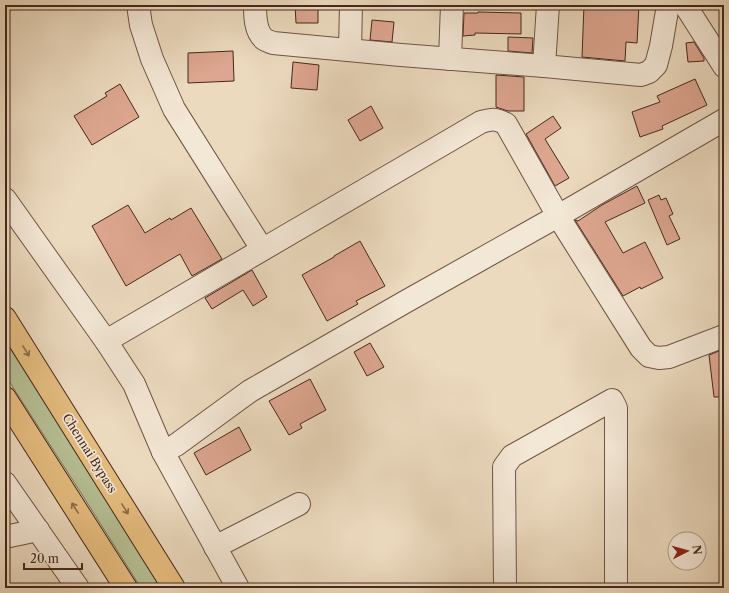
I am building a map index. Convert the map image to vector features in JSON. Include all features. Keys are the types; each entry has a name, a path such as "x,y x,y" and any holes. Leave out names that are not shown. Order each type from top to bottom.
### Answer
{"highway":[{"name":"Chennai Bypass","path":"5,318 174,588"},
{"path":"5,398 126,588"}],"street":[{"path":"138,5 141,24 152,59 174,109 262,249"},
{"path":"255,5 255,19 259,32 264,39 273,43 641,75 649,72 656,66 668,5"},
{"path":"350,50 351,5"},
{"path":"450,59 452,5"},
{"path":"544,66 548,5"},
{"path":"685,5 724,66"},
{"path":"106,341 481,122 492,119 499,120 506,124 558,216 642,348 649,356 659,358 669,357 724,336"},
{"path":"163,452 176,445 250,391 724,120"},
{"path":"5,199 106,341 134,384 163,452 238,588"},
{"path":"506,588 504,466 512,456 612,400 616,408 616,588"},
{"path":"5,483 78,588"},
{"path":"215,547 299,504"},
{"path":"5,537 38,530"}],"green space":[{"path":"5,340 91,473 162,588 141,588 5,375"}],"building":[{"path":"295,5 318,5 318,23 296,23"},
{"path":"584,5 639,5 637,43 626,42 625,61 582,57"},
{"path":"464,13 521,13 521,34 475,33 475,35 463,36"},
{"path":"372,20 394,22 392,42 370,40"},
{"path":"508,37 533,38 532,53 508,51"},
{"path":"694,42 704,58 704,61 688,62 686,43"},
{"path":"233,51 234,81 188,83 188,53"},
{"path":"293,62 319,65 317,90 291,88"},
{"path":"496,75 524,77 524,111 508,111 496,107"},
{"path":"695,79 707,105 662,126 663,129 640,137 632,112 660,102 657,96"},
{"path":"120,84 139,117 92,145 74,116 107,96 105,93"},
{"path":"371,106 383,128 360,141 348,120"},
{"path":"553,116 561,128 545,139 569,178 555,186 526,134"},
{"path":"637,186 645,203 605,222 623,253 645,242 663,278 641,289 640,287 623,296 575,220 578,221 602,205"},
{"path":"659,195 661,200 666,198 673,214 669,216 680,239 667,245 648,200"},
{"path":"128,205 145,233 170,218 171,220 191,208 222,259 192,276 180,254 126,286 92,226"},
{"path":"360,241 385,286 356,301 358,304 327,321 302,275"},
{"path":"252,270 267,297 253,306 243,290 212,309 205,298"},
{"path":"370,343 384,367 367,376 354,352"},
{"path":"724,349 724,397 714,397 709,355"},
{"path":"310,379 326,410 300,424 302,428 289,435 269,401"},
{"path":"239,427 251,450 206,475 194,453"}]}
